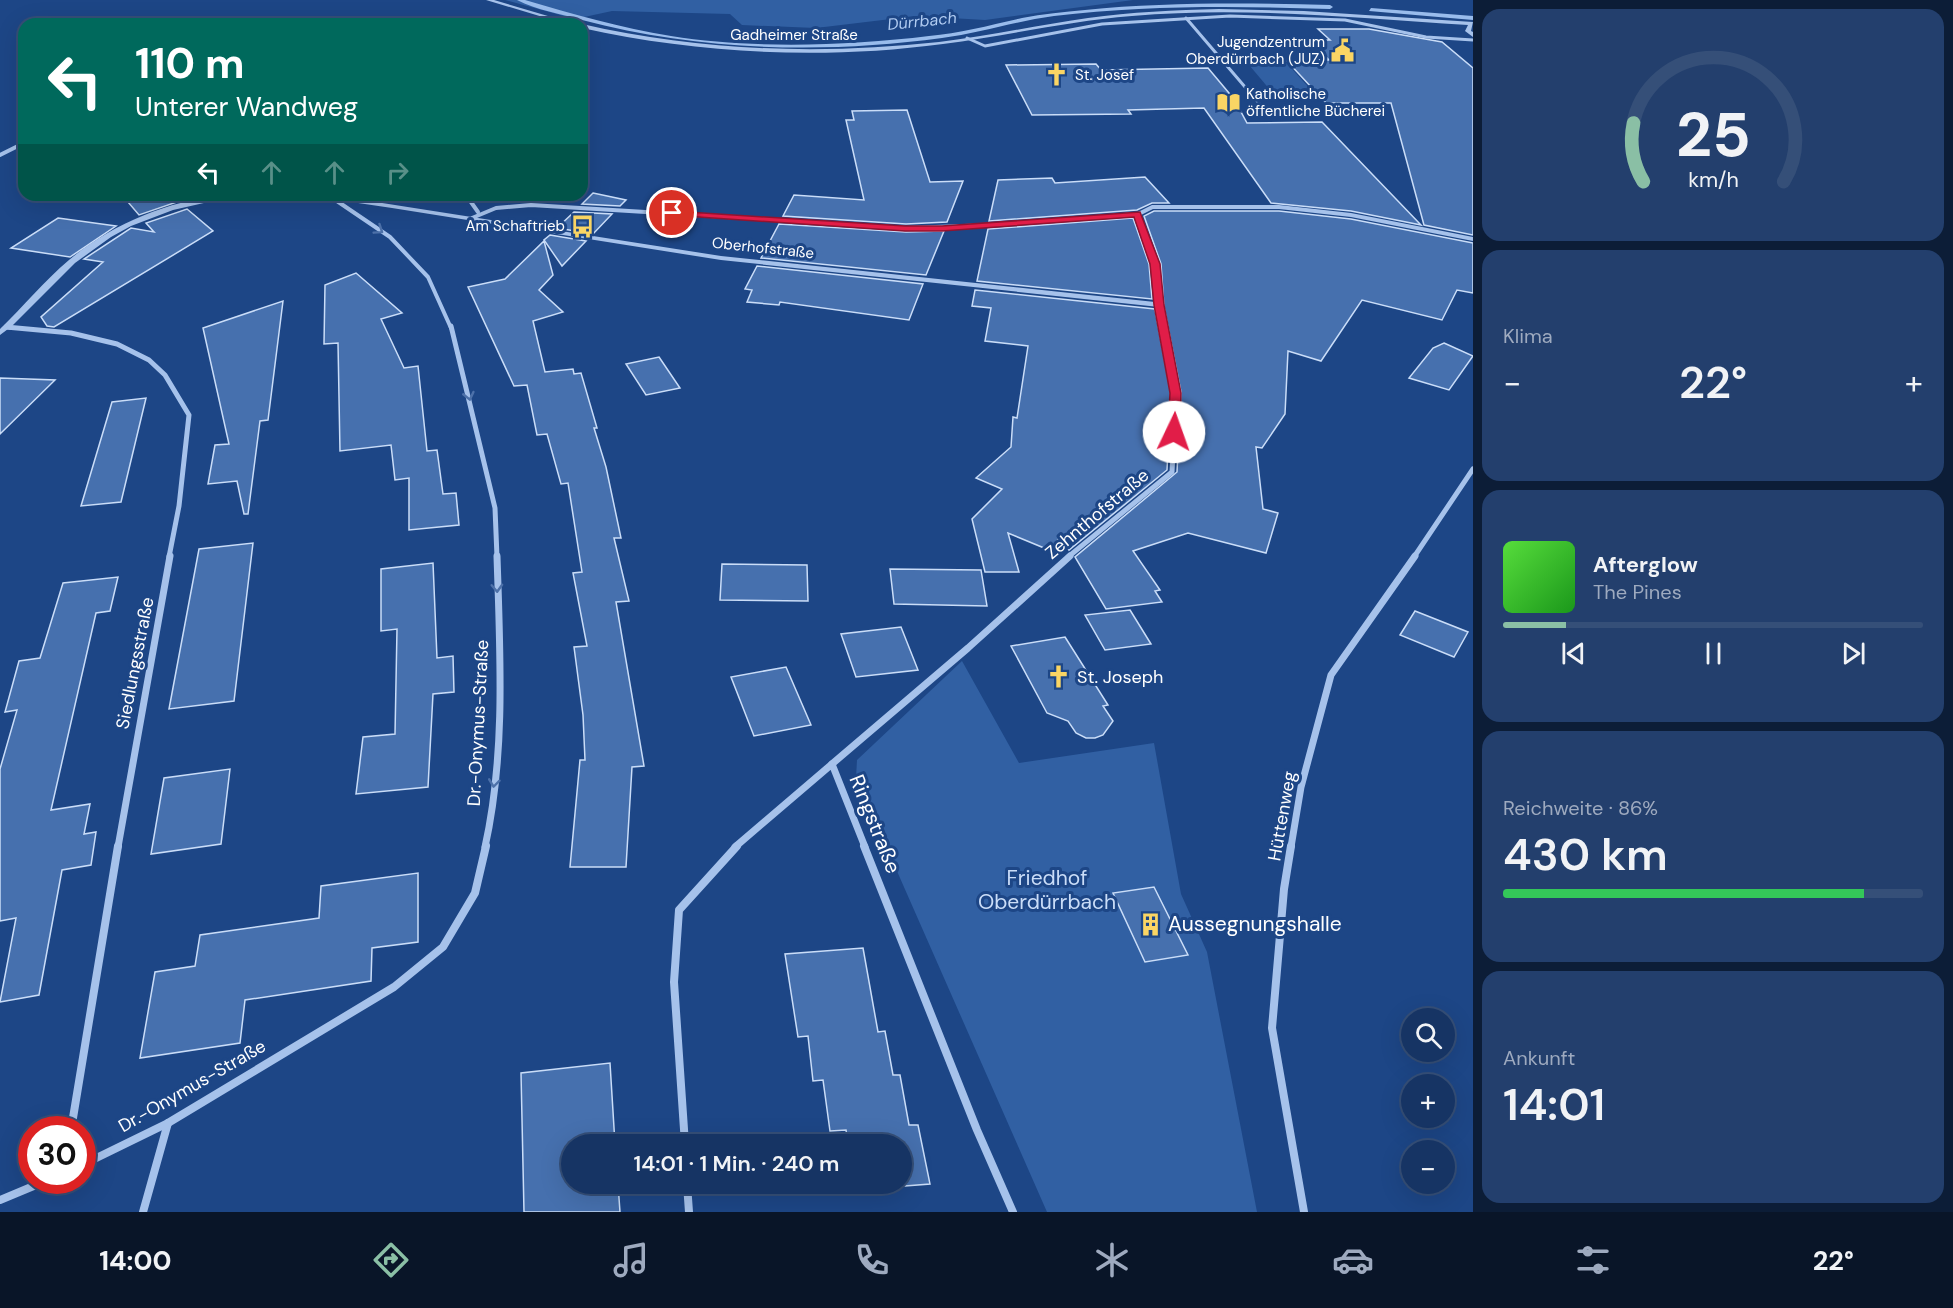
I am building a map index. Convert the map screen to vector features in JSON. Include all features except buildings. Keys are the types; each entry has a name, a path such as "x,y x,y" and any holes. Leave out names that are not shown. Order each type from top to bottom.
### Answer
{"street":[{"path":"489,0 551,18"},
{"name":"Gadheimer Straße","path":"588,28 665,41 788,50 941,43 1091,18 1224,10 1291,11 1472,24"},
{"path":"967,38 985,46 1102,24 1186,18 1285,17 1345,20 1426,37 1473,40"},
{"path":"1186,18 1263,108"},
{"path":"1471,32 1472,24"},
{"path":"0,154 18,146"},
{"path":"3,330 72,260 118,230 169,207 194,201"},
{"name":"Dr.-Onymus-Straße","path":"96,1158 168,1123 394,987 443,947 475,893 488,836 496,767 500,661 495,508 451,326 428,277 390,237 337,201"},
{"name":"Oberhofstraße","path":"363,201 475,215 721,258 1159,305"},
{"path":"469,201 475,215 499,207 601,209 905,228 942,228 1137,214 1152,207 1279,207 1351,215 1473,239"},
{"name":"Zehnthofstraße","path":"832,764 990,628 1119,511 1172,471 1176,393 1159,305 1155,264 1137,214"},
{"name":"Siedlungsstraße","path":"3,330 71,333 117,344 149,360 165,375 189,416 179,507 135,744 73,1116"},
{"name":"Hüttenweg","path":"1304,1212 1272,1028 1284,889 1301,787 1330,675 1406,570 1473,469"},
{"name":"Ringstraße","path":"684,1134 674,981 679,910 733,849 832,764 977,1130 1013,1212"},
{"path":"143,1212 168,1123"},
{"path":"0,1200 18,1192"},
{"path":"688,1194 689,1212"}],"green space":[{"path":"505,0 1133,0 985,20 916,16 816,28 742,25 730,14 612,11 571,18"},
{"path":"1244,59 1283,59 1311,90 1271,91"},
{"name":"Friedhof Oberdürrbach","path":"962,661 1019,763 1154,743 1181,894 1207,952 1257,1212 1047,1212 856,778 857,760"}],"waterway":[{"name":"Dürrbach","path":"520,0 584,18"},
{"name":"Dürrbach","path":"588,19 646,33 698,41 800,45 877,43 928,38 1037,17 1088,11 1226,5 1330,7"},
{"name":"Dürrbach","path":"1371,10 1473,18"}],"place":[{"name":"Jugendzentrum Oberdürrbach (JUZ)","path":"1343,51"},
{"name":"St. Josef","path":"1057,75"},
{"name":"Katholische öffentliche Bücherei","path":"1228,103"},
{"name":"Am Schaftrieb","path":"583,226"},
{"name":"St. Joseph","path":"1059,677"},
{"name":"Aussegnungshalle","path":"1150,924"}],"route":[{"path":"672,213 905,228 942,228 1137,214 1155,264 1159,305 1176,393 1174,432"}]}
